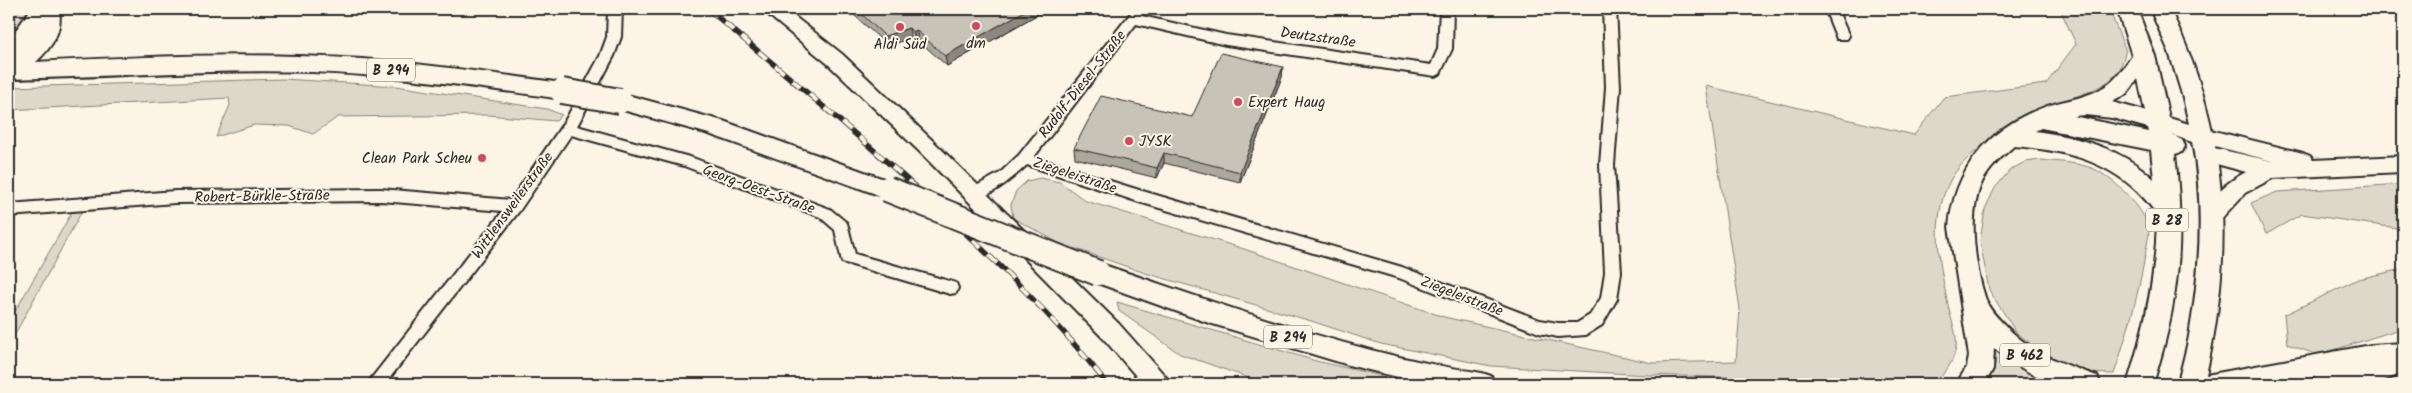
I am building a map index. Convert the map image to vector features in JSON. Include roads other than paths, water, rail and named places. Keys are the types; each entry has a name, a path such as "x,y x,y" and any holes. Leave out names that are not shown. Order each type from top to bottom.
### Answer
{"main road":[{"path":"10,66 42,9"},
{"path":"10,66 38,48 48,34 51,16 49,9"},
{"name":"B 28","path":"2127,9 2144,56 2160,134 2168,253 2163,297 2140,384"},
{"name":"B 28","path":"2160,9 2188,76 2203,145 2211,215 2209,288 2191,384"},
{"path":"48,34 55,46 91,67"},
{"path":"2085,107 2119,88 2144,56"},
{"name":"B 294","path":"10,66 91,67 218,62 308,65 411,71 562,91 620,101 715,127 887,189 1174,302 1253,328 1350,354 1482,384"},
{"name":"B 462","path":"2088,384 2041,367 2004,341 1975,306 1965,271 1960,236 1964,204 1971,179 1988,155 2009,137 2060,110 2085,107 2123,114 2160,134"},
{"path":"2040,120 2160,134 2203,145"},
{"path":"2009,137 2071,144 2100,154 2129,171 2148,186 2166,212"},
{"path":"1969,384 1979,370 1982,345 1975,306"},
{"path":"2212,384 2371,356 2403,354"},
{"path":"2339,383 2384,370 2403,360"}],"street":[{"name":"Wittlensweilerstraße","path":"375,384 515,206 568,128 607,56 614,38 615,9"},
{"path":"773,9 835,59 974,194 1111,331 1158,384"},
{"name":"Deutzstraße","path":"1137,14 1226,40 1436,71 1445,49 1447,9"},
{"name":"Ziegeleistraße","path":"1024,159 1139,196 1402,273 1539,326 1558,330 1580,330 1596,320 1609,300 1613,272 1607,165 1612,87 1610,9"},
{"path":"1831,9 1842,36"},
{"name":"Rudolf-Diesel-Straße","path":"974,194 1005,177 1024,159 1137,14"},
{"name":"Georg-Oest-Straße","path":"568,128 688,162 826,213 842,228 848,258 950,288"},
{"path":"2203,145 2330,167"},
{"path":"2203,145 2272,170"},
{"path":"2211,215 2232,189 2253,176 2272,170 2403,164"},
{"name":"Robert-Bürkle-Straße","path":"9,210 176,197 335,195 420,197 515,206"}],"railway":[{"path":"708,9 850,130 957,225 1046,313 1107,384"}],"place":[{"name":"dm","path":"976,26"},
{"name":"Aldi Süd","path":"900,27"},
{"name":"Expert Haug","path":"1238,102"},
{"name":"JYSK","path":"1129,141"},
{"name":"Clean Park Scheu","path":"482,158"}]}
